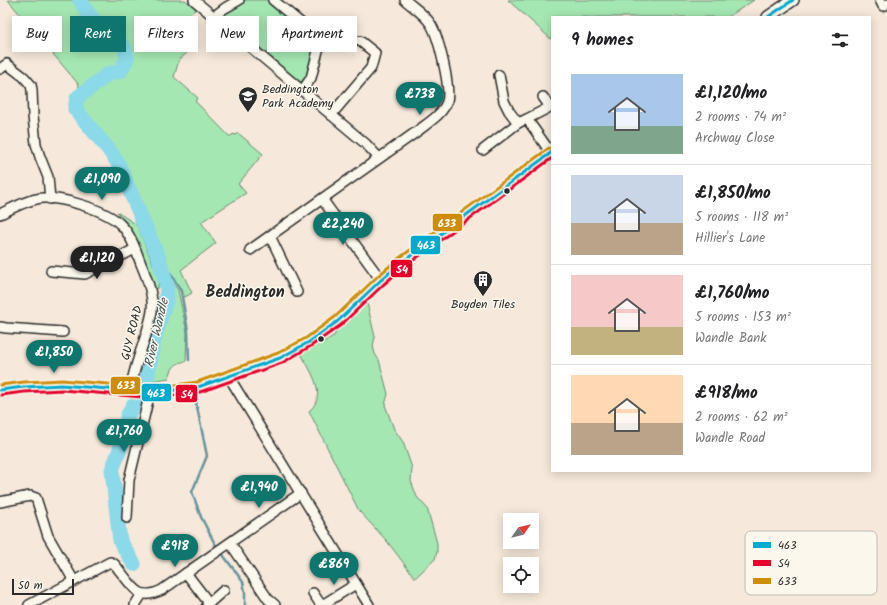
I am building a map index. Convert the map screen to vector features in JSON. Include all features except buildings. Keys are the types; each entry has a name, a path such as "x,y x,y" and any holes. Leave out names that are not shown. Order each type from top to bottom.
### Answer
{"main road":[{"path":"769,16 793,0"},
{"path":"0,390 62,385 150,392 184,389 229,377 280,358 304,345 338,321 381,280 429,242 551,152"}],"street":[{"path":"194,0 212,16"},
{"path":"214,16 239,0"},
{"path":"273,0 313,33 320,42 310,78 302,91"},
{"path":"250,250 439,114 447,102 448,93 446,76 433,28 426,18 404,0"},
{"path":"880,0 883,6 887,4"},
{"path":"331,115 371,68 375,53 360,41"},
{"path":"255,52 366,144 379,158"},
{"path":"0,69 7,64 24,76 31,85 32,116 36,144 48,177 50,199"},
{"path":"498,75 504,101 518,123"},
{"path":"483,150 518,123 527,120 551,106 543,97"},
{"path":"527,120 551,152"},
{"name":"GUY ROAD","path":"0,214 30,201 43,198 78,204 110,216 120,224 135,249 148,283 152,311 130,391"},
{"path":"322,199 381,280"},
{"path":"270,236 297,292"},
{"path":"51,271 85,274 135,249"},
{"path":"0,326 6,328 63,332"},
{"path":"229,377 369,605"},
{"path":"128,518 129,480 150,392"},
{"path":"29,605 112,562 136,590 146,595 155,594 301,494"},
{"path":"0,502 30,496 36,498 48,536 74,581"},
{"path":"228,544 269,603"},
{"path":"186,573 208,604 224,590"},
{"path":"313,593 322,605 356,584"},
{"path":"134,605 142,594"}],"green space":[{"path":"8,0 185,0 196,9 187,16 134,16 134,52 188,52 179,60 174,77 198,98 195,101 229,136 233,134 236,135 238,133 263,154 238,184 246,193 201,222 216,243 181,270 192,293 185,297 169,271 159,259 118,163 75,109 79,85 51,52 62,52 62,16 21,16"},
{"path":"246,0 268,0 288,16 267,16 267,52 314,52 308,77 304,81 299,83 259,49 259,16 224,16 228,10"},
{"path":"508,0 754,0 730,16 551,16 551,39"},
{"path":"117,212 137,225 159,279 158,288 153,289 148,268 140,248 130,230"},
{"path":"168,275 178,290 187,332 186,361 174,366 169,378 151,381 160,328 172,291"},
{"path":"367,303 375,337 373,346 375,354 379,360 388,394 385,405 394,429 403,442 412,468 411,481 417,497 427,508 437,543 435,559 415,578 386,540 359,511 309,411 315,405 317,390 312,374 300,352 319,339 322,343 335,335 335,333"}],"waterway":[{"name":"River Wandle","path":"80,0 90,16 124,47 127,58 121,71 108,74 77,98 75,109 118,163 159,259 167,286 166,301 155,336 147,378 127,417 124,439 112,470 120,541 134,564"},
{"name":"River Wandle","path":"159,259 169,271 181,291 188,331 189,360"},
{"name":"River Wandle","path":"194,392 207,456 192,492 201,517 215,544 243,582 245,605"}],"transit line":[{"name":"463","path":"769,16 793,0"},
{"name":"633","path":"0,385 62,380 154,388 197,382 278,353 306,338 335,317 398,259 549,148"},
{"name":"463","path":"0,390 62,385 154,393 198,387 280,358 309,342 338,321 401,263 551,153"},
{"name":"S4","path":"1,395 62,390 154,398 200,392 282,363 311,346 341,325 404,267 551,159"}],"place":[{"name":"Beddington Park Academy","path":"248,113"},
{"name":"Boyden Tiles","path":"483,297"}],"district":[{"name":"Beddington","path":"245,292"}]}
